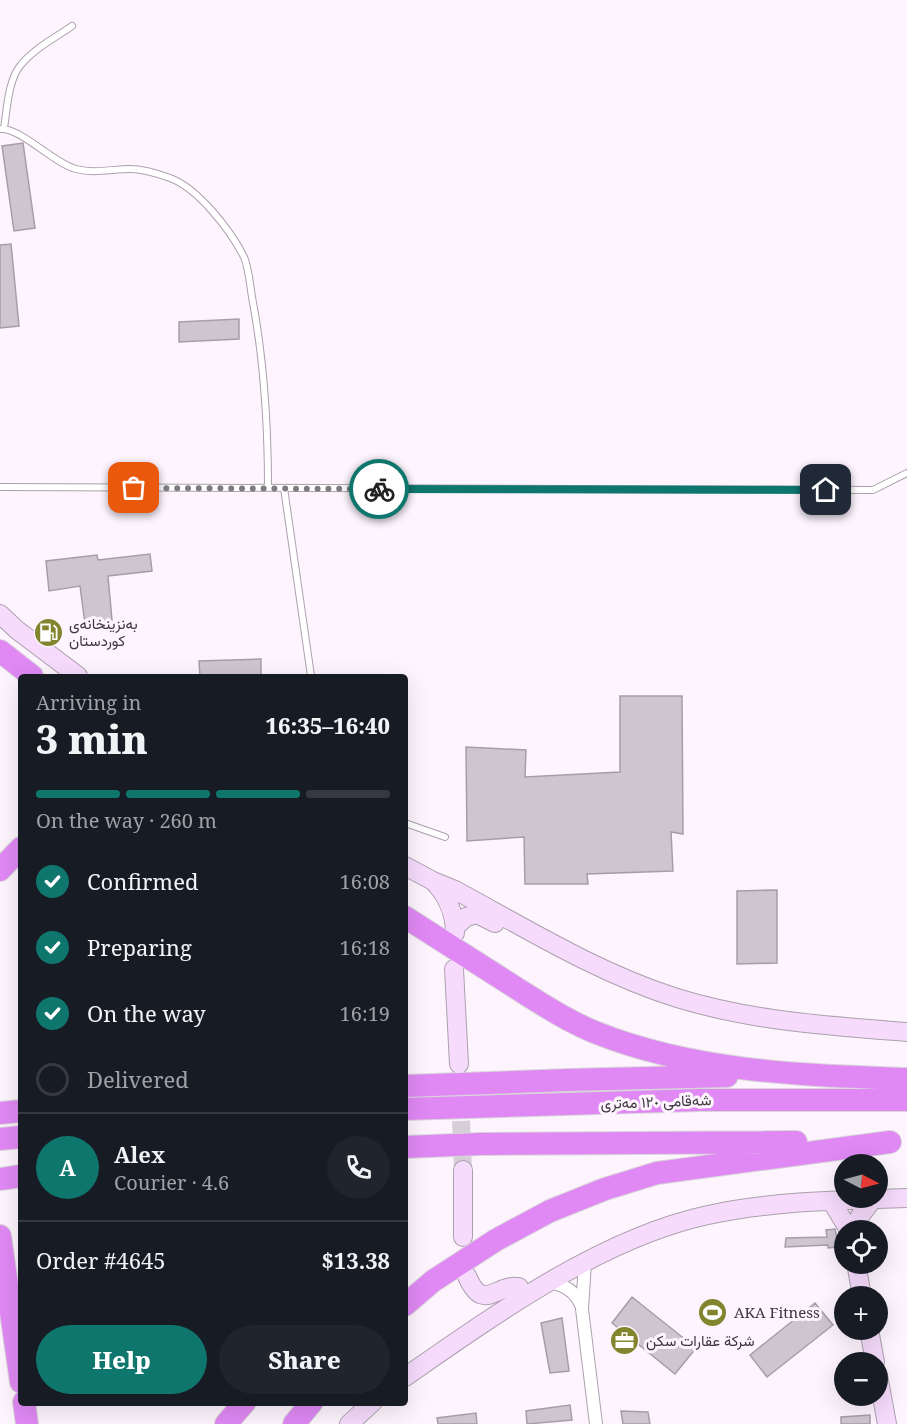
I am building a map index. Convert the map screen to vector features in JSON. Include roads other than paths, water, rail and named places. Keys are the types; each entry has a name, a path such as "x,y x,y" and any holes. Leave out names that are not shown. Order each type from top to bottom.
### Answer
{"highway":[{"path":"0,651 29,674"},
{"path":"0,870 18,851"},
{"path":"408,919 546,1006 595,1032 636,1047 681,1058 804,1075"},
{"path":"408,1086 804,1075 907,1079"},
{"name":"شەقامی ١٢٠ مەتری","path":"408,1108 700,1100 907,1100"},
{"path":"0,1139 18,1137"},
{"path":"408,1147 480,1144 898,1142"},
{"path":"408,1302 433,1281 496,1240 550,1211 605,1189 657,1173 898,1142"},
{"path":"0,1179 18,1176"},
{"path":"0,1236 18,1361"},
{"path":"25,1406 27,1424"},
{"path":"226,1424 242,1406"},
{"path":"294,1424 309,1406"}],"street":[{"path":"0,614 17,630 75,674"},
{"path":"408,868 455,890 591,963 632,982 678,998 781,1021 907,1032"},
{"path":"433,881 447,898 455,930 470,915 480,915 605,981 667,1005 728,1021 779,1030 820,1035 907,1038"},
{"path":"454,969 459,1064"},
{"path":"463,1170 463,1237"},
{"path":"888,1192 907,1189"},
{"path":"408,1375 548,1282 645,1234 707,1215 834,1196"},
{"path":"408,1363 519,1287 603,1242 670,1215 752,1197 834,1196"},
{"path":"888,1196 907,1198"},
{"path":"585,1263 582,1310 596,1424"},
{"path":"467,1276 476,1290 486,1295 494,1294 510,1286 519,1287"},
{"path":"548,1282 570,1290 576,1295 582,1310"},
{"path":"334,1424 353,1406"},
{"path":"349,1424 369,1406"},
{"path":"884,1406 887,1424"}],"lane":[{"path":"72,26 19,66 12,84 2,129 12,131 74,169 98,172 133,169 172,179 204,201 231,236 245,259 256,318 268,426 268,488"},
{"path":"0,487 873,490 907,473"},
{"path":"284,488 311,674"},
{"path":"408,824 445,837"}],"tunnel":[{"path":"460,1094 463,1170"}],"place":[{"name":"بەنزینخانەی کوردستان","path":"48,632"},
{"name":"AKA Fitness","path":"713,1312"},
{"name":"شركة عقارات سكن","path":"625,1340"}]}
